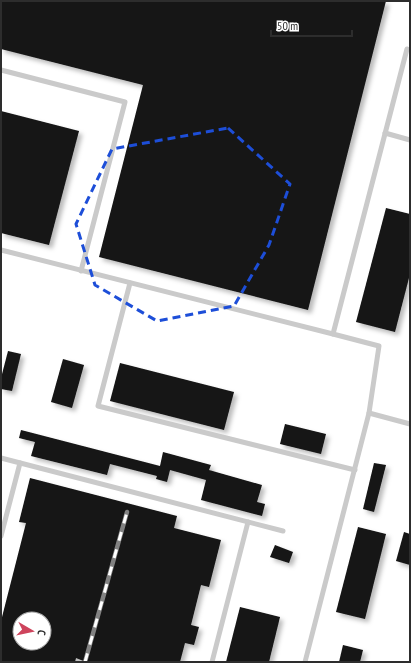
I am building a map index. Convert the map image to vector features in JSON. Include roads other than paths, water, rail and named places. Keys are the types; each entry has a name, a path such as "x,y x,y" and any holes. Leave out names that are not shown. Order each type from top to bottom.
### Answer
{"lane":[{"path":"333,334 407,49"},
{"path":"1,70 125,102 81,271"},
{"path":"385,133 410,140"},
{"path":"1,250 379,346 369,413 305,662"},
{"path":"130,283 98,406 355,470"},
{"path":"369,413 410,424"},
{"path":"1,458 284,531"},
{"path":"1,536 20,463"},
{"path":"212,662 248,522"}],"railway":[{"path":"85,662 127,512"}]}
